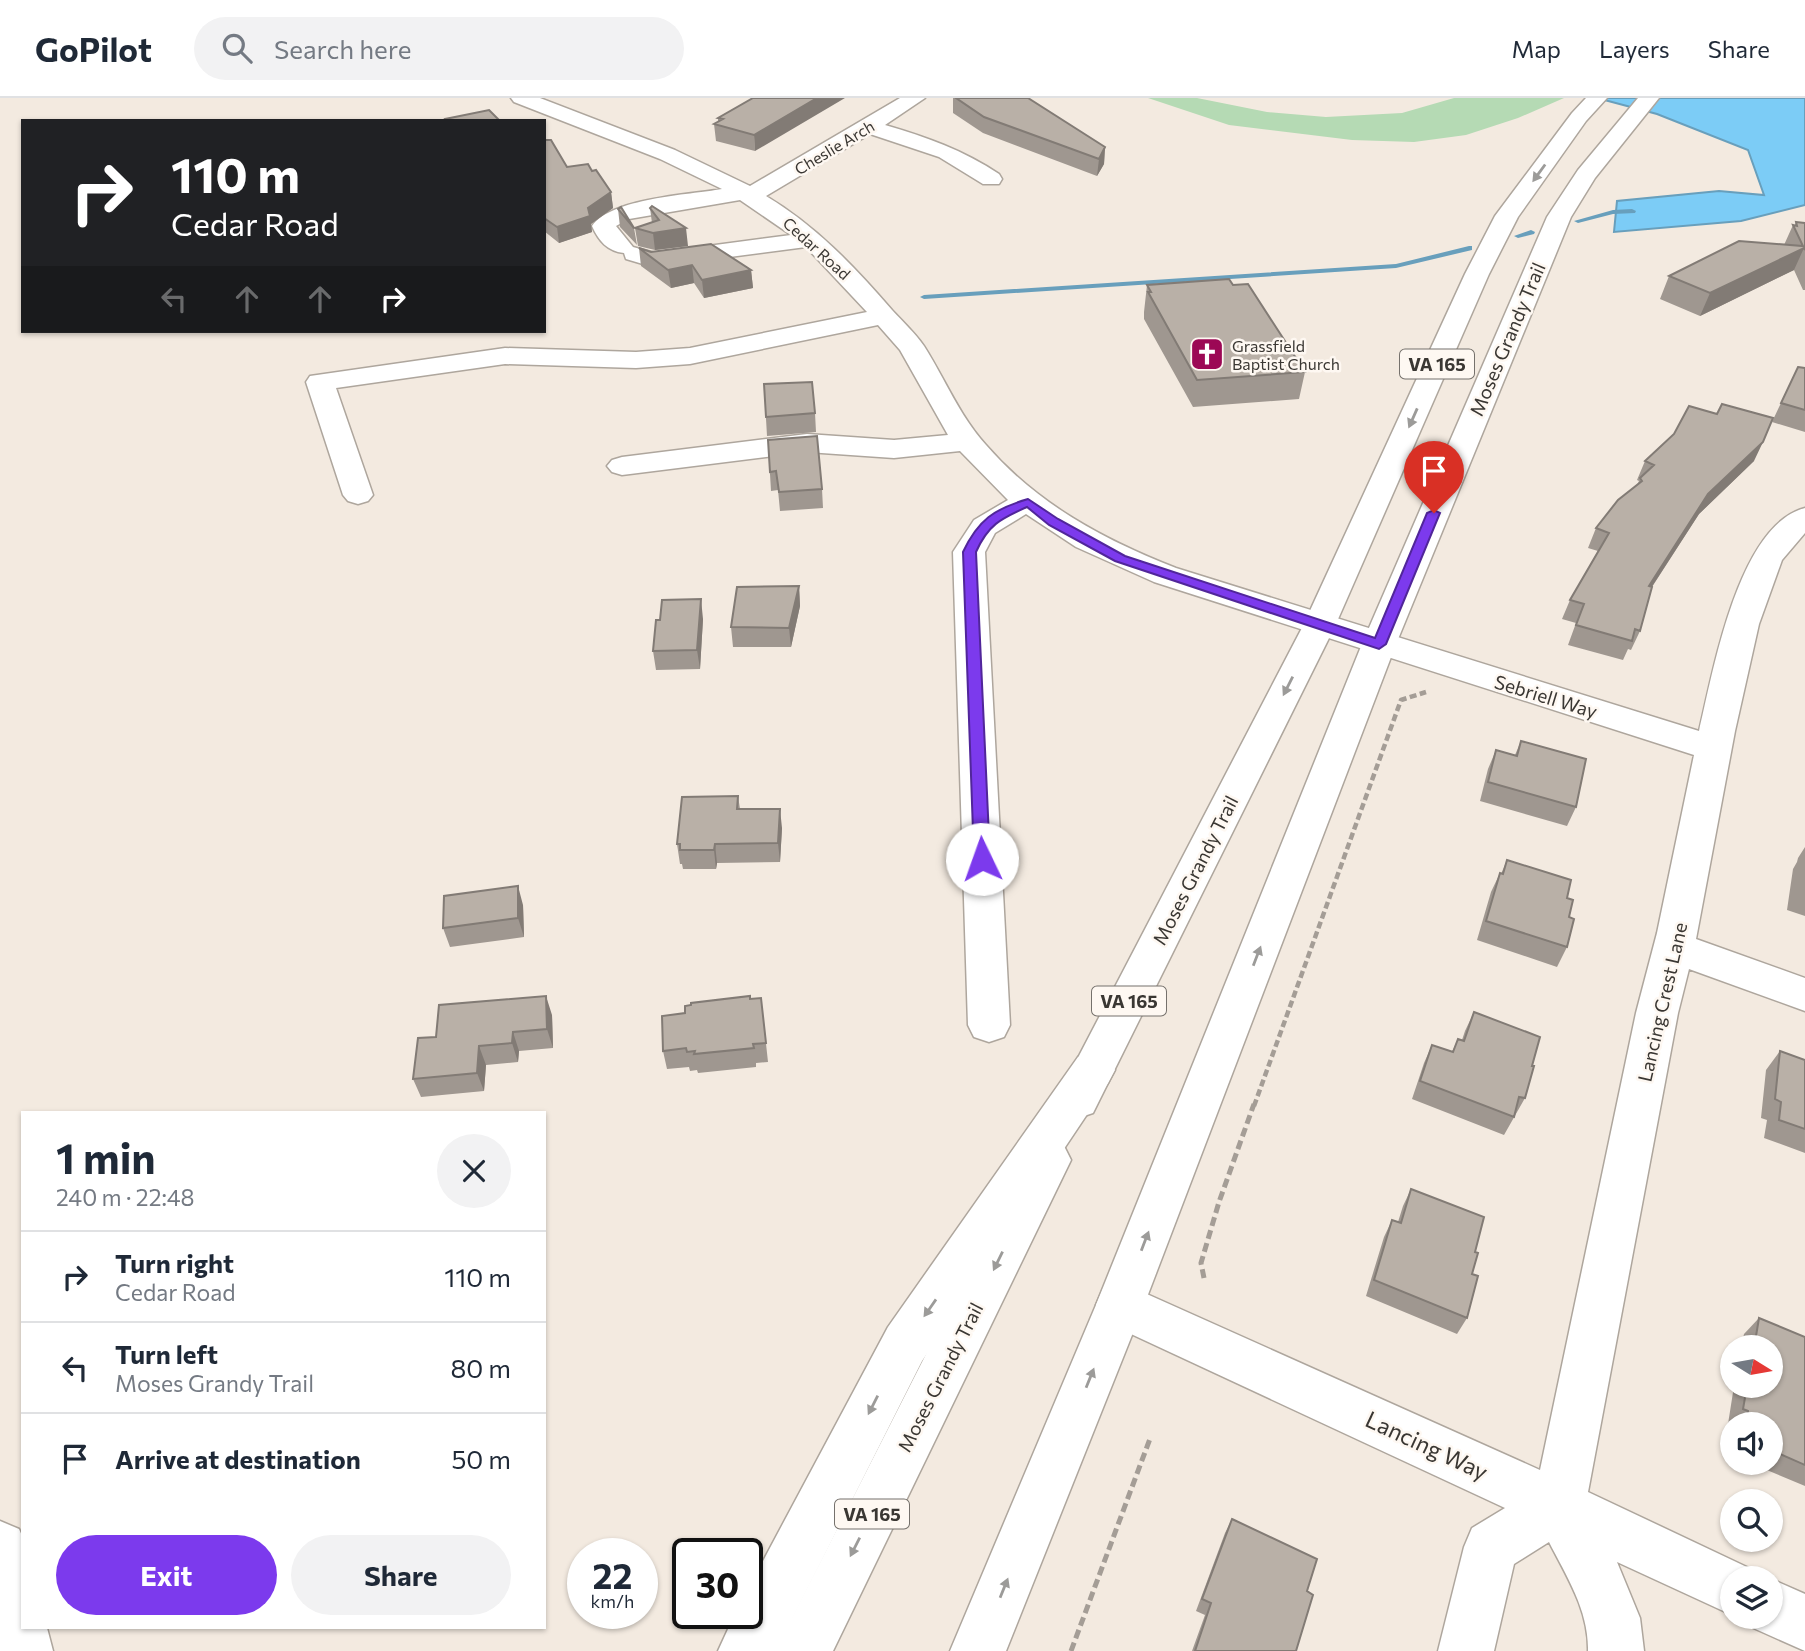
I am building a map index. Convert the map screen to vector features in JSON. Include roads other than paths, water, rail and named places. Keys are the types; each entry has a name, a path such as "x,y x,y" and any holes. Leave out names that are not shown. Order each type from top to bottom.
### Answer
{"main road":[{"name":"Cedar Road","path":"521,98 640,145 748,194 811,239 866,293 910,346 968,442 1028,502 1053,522 1120,558 1379,644"},
{"name":"Cheslie Arch","path":"748,194 869,127 915,98"},
{"name":"Moses Grandy Trail","path":"803,1651 1319,625 1477,274 1507,216 1579,117 1597,98"},
{"name":"Moses Grandy Trail","path":"978,1651 1120,1305 1379,644 1559,217 1586,175 1649,98"},
{"path":"869,127 937,147 955,155 991,179"},
{"path":"748,194 623,213 609,220 604,226 610,238 653,260 811,239"},
{"path":"358,495 320,382 505,356 636,360 690,356 884,316"},
{"path":"622,466 807,443 894,449 968,442"},
{"path":"989,1025 969,552 980,530 998,516 1028,502"},
{"name":"Lancing Crest Lane","path":"1559,1506 1657,1013 1676,948 1713,748 1744,618 1767,557 1783,535 1805,517"},
{"name":"Sebriell Way","path":"1379,644 1713,748"},
{"path":"1676,948 1805,995"},
{"path":"746,1651 905,1344 1093,1070"},
{"name":"Lancing Way","path":"1120,1305 1720,1582"},
{"path":"1466,1651 1491,1548 1559,1506 1609,1606 1618,1641 1616,1651"},
{"path":"0,1548 25,1651"},
{"path":"1783,1613 1805,1623"}],"water":[{"path":"1597,98 1805,98 1805,205 1741,221 1614,232 1617,201 1719,191 1764,195 1748,150 1657,114"}],"waterway":[{"path":"1578,221 1613,212 1632,211"},
{"path":"1518,236 1531,232"},
{"path":"924,297 1396,266 1469,248"}],"place":[{"name":"Grassfield Baptist Church","path":"1207,354"}]}
